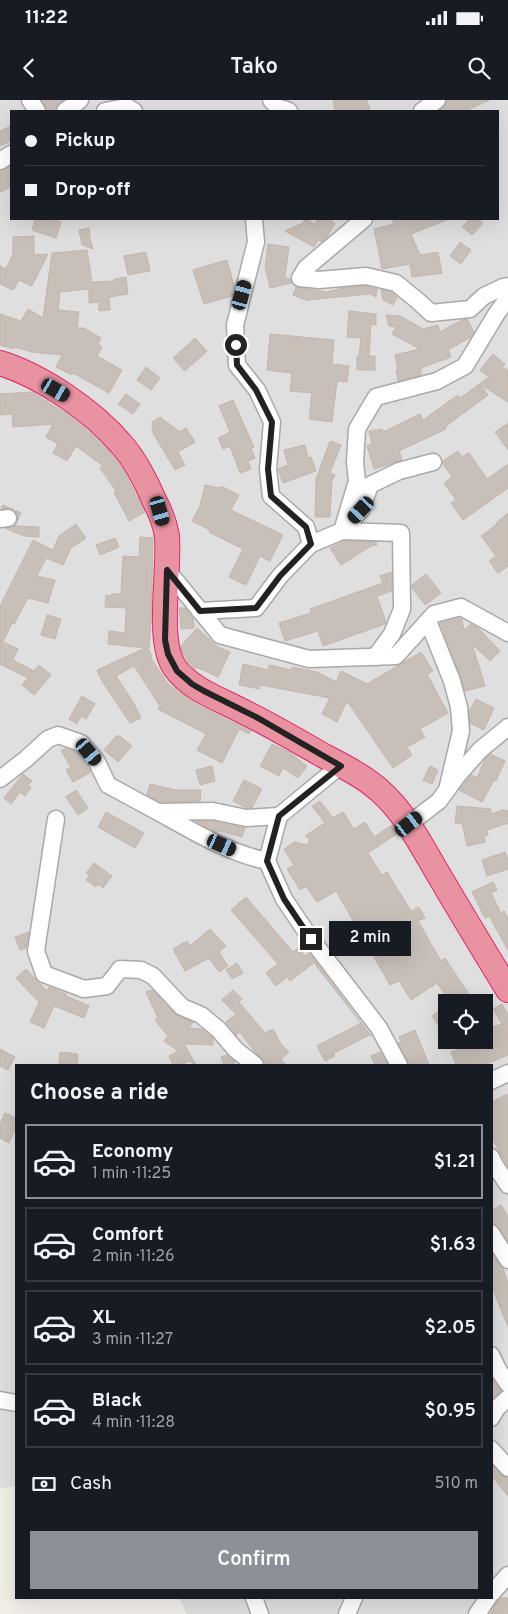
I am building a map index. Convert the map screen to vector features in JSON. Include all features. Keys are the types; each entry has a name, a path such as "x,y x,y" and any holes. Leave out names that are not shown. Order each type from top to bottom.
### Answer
{"highway":[{"path":"3,367 73,400 122,445 148,486 160,511 167,535 165,640 168,654 177,671 198,687 258,718 357,775 388,798 409,824 508,990"}],"street":[{"path":"66,110 80,100"},
{"path":"271,100 278,107 286,110"},
{"path":"423,110 437,100"},
{"path":"110,110 127,107 132,110"},
{"path":"254,220 256,242 234,326 237,365 256,390 272,422 268,469 271,496 306,527 311,544"},
{"path":"363,220 306,268 300,278 319,280 366,276 396,282 431,313 470,309 484,296 504,286 508,286"},
{"path":"342,531 357,481 357,429 376,397 437,381 465,366 496,313 508,298"},
{"path":"342,531 361,510 370,485 399,470 434,462"},
{"path":"200,611 256,608 280,576 311,544 342,531 401,533 402,610 392,634 375,657"},
{"path":"167,570 220,635 309,659 396,656 434,614 461,607 508,633"},
{"path":"428,621 452,682 459,706 461,731 447,790"},
{"path":"409,824 439,800 480,750 508,727"},
{"path":"0,779 48,739 58,735 81,743 97,762 108,784 218,843 255,859 267,861"},
{"path":"158,812 213,811 246,818 279,816 341,766"},
{"path":"279,816 267,861 284,899 311,939 378,1028 398,1064"},
{"path":"56,819 36,951 44,974 84,990 107,986 120,969 141,970 153,976 182,1007 201,1015 218,1029 236,1050 255,1064"},
{"path":"493,1080 508,1073"},
{"path":"493,1161 508,1185"},
{"path":"493,1236 508,1260"},
{"path":"493,1359 508,1384"},
{"path":"493,1415 508,1398"},
{"path":"0,1400 15,1403"},
{"path":"493,1451 508,1468"},
{"path":"493,1592 508,1575"},
{"path":"254,1599 260,1614"},
{"path":"347,1614 354,1599"},
{"path":"477,1614 487,1599"}],"shaded area":[{"path":"0,100 508,100 508,1614 187,1614 180,1599 493,1599 493,1064 15,1064 15,1486 0,1489"}],"building":[{"path":"42,100 63,100 55,109 47,110"},
{"path":"333,100 367,100 370,110 335,110"},
{"path":"447,100 490,100 467,110 440,110"},
{"path":"10,126 10,141 0,146 0,131"},
{"path":"10,166 10,187 0,192 0,171"},
{"path":"35,220 61,222 56,238 32,230"},
{"path":"304,220 315,224 317,220 330,220 335,223 327,237 322,242 318,240 314,247 285,231 303,223"},
{"path":"392,220 446,220 411,234 420,255 438,252 442,273 412,277 410,264 382,269 374,229 394,224"},
{"path":"469,220 479,220 483,223 472,235 462,227"},
{"path":"89,228 93,249 82,245 79,230"},
{"path":"34,236 34,255 48,254 32,286 19,280 13,290 0,284 0,266 6,269 13,254 13,237"},
{"path":"460,242 471,250 461,264 450,256"},
{"path":"268,244 289,247 285,277 290,279 292,283 270,288 265,267"},
{"path":"87,250 92,282 114,281 114,279 126,277 128,294 109,297 110,310 99,311 99,302 89,303 89,289 60,292 58,310 79,312 77,328 84,328 101,338 98,344 102,347 97,356 122,370 109,393 73,373 72,375 56,367 62,355 32,352 0,345 0,314 21,321 28,309 43,318 52,253"},
{"path":"146,252 150,271 128,275 124,256"},
{"path":"227,260 234,286 232,296 204,304 193,270"},
{"path":"365,286 377,289 376,297 370,294 308,301 293,295 296,287 327,292"},
{"path":"381,290 391,292 397,297 393,305 383,300"},
{"path":"349,311 376,314 376,325 371,324 369,356 375,356 375,370 357,370 357,356 359,356 361,338 347,337"},
{"path":"386,315 400,316 423,329 438,325 440,332 467,319 474,332 471,337 448,350 451,357 421,368 421,375 398,381 395,355 420,349 392,334 396,327 389,326"},
{"path":"270,334 334,340 332,364 349,366 347,382 337,381 332,422 309,419 312,393 290,391 292,373 267,370"},
{"path":"195,338 207,351 185,371 173,358"},
{"path":"493,354 505,364 502,367 508,370 508,402 481,385 488,395 445,427 446,429 399,451 402,460 374,469 367,446 372,444 369,431 382,429 383,432 420,414 423,420 458,395 460,398 489,377 480,370"},
{"path":"146,367 160,378 151,390 137,380"},
{"path":"32,392 73,418 100,441 124,471 145,512 129,521 114,492 116,491 100,468 103,466 76,446 67,461 53,453 58,444 46,437 53,424 13,427 12,414 0,415 0,394"},
{"path":"126,394 140,404 133,414 118,404"},
{"path":"233,400 254,447 251,448 255,458 248,461 251,469 240,473 230,446 223,449 218,438 230,432 219,406"},
{"path":"160,417 180,432 186,428 195,442 178,452 185,465 175,470 152,431 154,430 152,422"},
{"path":"508,423 508,450 495,432"},
{"path":"330,441 341,445 330,473 335,475 332,481 330,517 315,517 316,479"},
{"path":"305,445 308,458 311,457 316,471 283,483 278,469 288,465 284,450"},
{"path":"458,451 462,457 469,453 487,479 508,464 508,488 463,520 451,503 456,500 444,483 452,477 443,461"},
{"path":"205,485 220,488 221,486 239,495 231,510 283,535 270,561 260,556 246,585 229,577 243,549 192,521 200,506"},
{"path":"3,505 12,509 1,509"},
{"path":"12,509 21,513 15,526 39,527 39,537 24,536 5,528 14,526 18,517"},
{"path":"508,513 508,566 498,573 489,561 496,556 481,536"},
{"path":"76,524 86,538 71,548 63,565 46,558 37,576 55,580 48,603 28,598 14,624 12,623 3,642 18,649 13,660 34,671 39,665 51,675 34,695 22,685 28,678 0,664 0,606 33,540 53,550 59,536"},
{"path":"140,537 153,538 151,622 148,648 152,656 150,657 168,684 200,706 251,731 249,734 239,729 222,763 197,750 206,734 158,709 160,706 134,666 116,676 141,718 130,723 102,681 97,670 145,648 108,644 109,631 125,633 126,608 105,607 106,595 121,594 123,556 139,557"},
{"path":"115,538 119,547 100,555 96,545"},
{"path":"344,541 376,542 377,545 371,546 341,565 330,548"},
{"path":"392,572 392,591 377,596 386,622 385,624 323,646 318,631 285,641 279,623 311,613 310,609 383,583 380,576"},
{"path":"426,574 441,593 425,605 412,588 412,585"},
{"path":"179,608 185,608 193,618 194,628 181,629"},
{"path":"47,615 61,619 55,639 41,635"},
{"path":"462,619 464,630 471,624 478,628 500,651 490,661 472,644 485,686 465,691 440,623"},
{"path":"197,628 218,647 230,652 218,677 196,667 195,669 182,652 181,646"},
{"path":"421,652 433,671 427,674 448,713 420,729 425,737 407,747 412,755 393,768 347,701 337,722 322,714 330,698 260,685 260,689 239,685 243,664 268,670 269,665 292,670 292,667 317,672 336,682 341,671 367,684"},
{"path":"82,696 95,704 86,719 81,716 77,724 69,719"},
{"path":"476,699 494,708 484,730 470,723 469,712"},
{"path":"116,736 120,736 132,746 118,762 104,750"},
{"path":"272,744 291,753 307,766 298,778 283,768 279,776 260,766"},
{"path":"66,748 75,752 91,772 73,782 66,770 71,767 61,751"},
{"path":"490,754 505,761 496,781 494,780 482,802 459,790 471,775 477,778 485,759"},
{"path":"212,766 215,781 200,785 196,770"},
{"path":"430,766 438,770 432,784 423,780"},
{"path":"23,774 32,781 28,785 31,788 25,796 20,792 11,804 4,798"},
{"path":"244,780 262,789 252,808 247,808 233,801"},
{"path":"150,784 176,790 201,790 200,801 160,802 147,795"},
{"path":"76,790 88,808 78,815 66,797"},
{"path":"320,801 333,818 343,812 354,829 365,822 374,837 392,825 398,833 368,853 382,875 387,872 411,911 419,907 425,918 418,921 441,961 445,958 469,994 445,994 437,983 411,1000 399,981 390,985 336,891 317,902 306,886 300,890 287,869 294,865 284,849 295,842 307,845 310,839 305,836 325,823 312,806"},
{"path":"457,806 491,809 491,814 503,810 508,811 508,823 487,830 488,835 484,836 485,842 467,846 462,823 455,823"},
{"path":"106,812 144,833 135,848 98,827"},
{"path":"196,821 212,821 245,828 242,837 216,830 216,832"},
{"path":"505,852 508,860 508,869 487,876 482,860"},
{"path":"94,863 112,876 103,888 98,884 96,887 86,880 90,876 86,873"},
{"path":"493,882 497,890 491,893 501,913 504,911 508,918 508,950 489,916 485,918 472,892"},
{"path":"246,897 293,952 298,948 305,956 309,953 372,1037 370,1035 365,1037 333,1054 335,1056 325,1061 317,1046 361,1023 314,963 290,981 287,977 276,986 266,973 278,964 231,910"},
{"path":"210,929 226,946 219,952 228,966 219,972 209,958 185,971 173,949 187,941 190,946"},
{"path":"29,932 26,948 20,950 15,937"},
{"path":"237,963 243,973 232,979 226,970"},
{"path":"26,969 47,991 49,987 89,1006 84,1018 54,1006 44,1028 30,1022 39,1002 16,978"},
{"path":"152,990 175,1014 193,1022 189,1028 202,1029 213,1038 213,1045 184,1044 195,1064 189,1061 183,1064 173,1064 169,1056 178,1051 164,1041 168,1036 155,1020 158,1018 146,992"},
{"path":"233,990 242,999 239,1002 265,1033 273,1029 281,1044 289,1052 281,1059 285,1064 265,1064 240,1032 236,1035 226,1022 236,1014 222,1000"},
{"path":"502,1004 508,1014 508,1055 486,1064 456,1064 451,1052 458,1049 493,1049 493,1027 502,1024 493,1009"},
{"path":"438,1012 438,1025 432,1016"},
{"path":"415,1030 429,1064 408,1064 398,1043 401,1042 399,1037"},
{"path":"0,1049 15,1057 8,1070 0,1066"},
{"path":"60,1052 78,1054 77,1064 59,1064"},
{"path":"380,1052 387,1064 375,1064 371,1056"},
{"path":"227,1055 235,1064 224,1064 221,1057"},
{"path":"508,1094 508,1167 493,1140 493,1101"},
{"path":"5,1113 15,1118 15,1129 9,1143 0,1138 0,1124"},
{"path":"501,1205 508,1216 508,1241 493,1223 493,1210"},
{"path":"493,1255 503,1268 508,1283 508,1327 493,1290"},
{"path":"493,1380 501,1391 493,1398"},
{"path":"493,1466 501,1475 508,1478 508,1496 493,1477"},
{"path":"501,1598 508,1598 508,1614 490,1614 497,1602"}],"route":[{"path":"236,345 237,365 256,390 272,422 268,469 271,496 306,527 311,544 280,576 256,608 200,611 167,570 165,640 171,662 177,671 192,684 258,718 341,766 279,816 267,861 284,899 311,939"}]}
